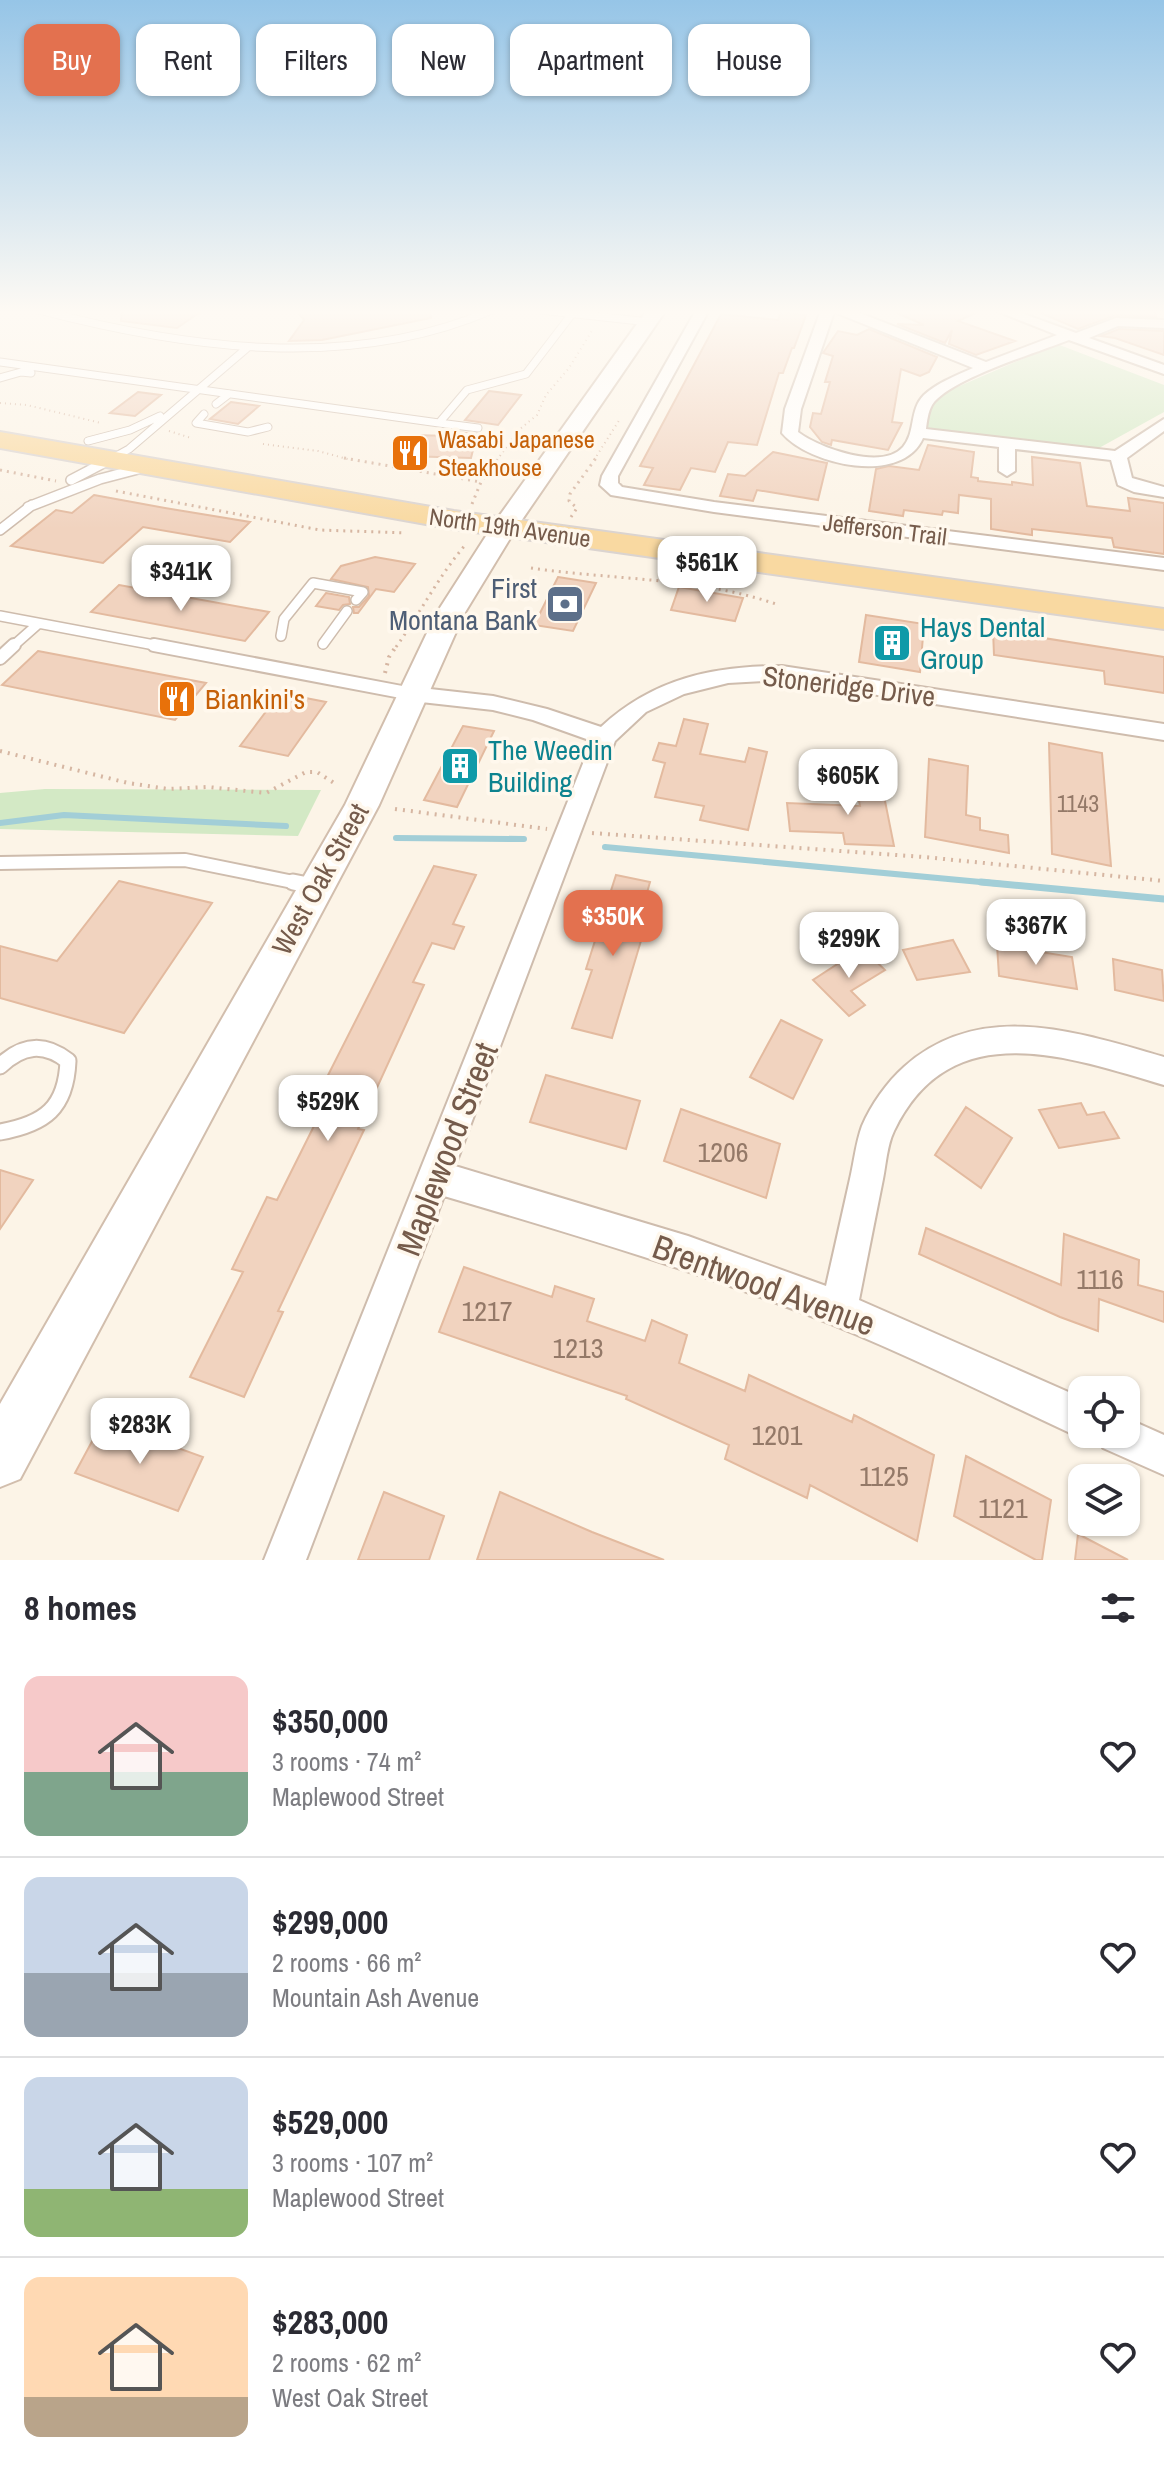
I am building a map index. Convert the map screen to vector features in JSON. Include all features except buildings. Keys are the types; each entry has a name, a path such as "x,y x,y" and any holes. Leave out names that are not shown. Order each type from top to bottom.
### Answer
{"main road":[{"name":"West Oak Street","path":"0,1459 362,805 399,682 450,614 509,519 606,383"},
{"name":"North 19th Avenue","path":"0,428 98,449 155,466 471,503"},
{"name":"North 19th Avenue","path":"0,440 98,449 471,503 509,519 1164,619"},
{"name":"North 19th Avenue","path":"509,519 1164,601"}],"street":[{"name":"Jefferson Trail","path":"662,383 610,476 609,485 617,491 714,507 1164,564"},
{"path":"802,383 793,409 790,433 797,441 819,451 880,462 900,458 909,450 925,401 955,383"},
{"path":"917,433 1118,456 1164,424"},
{"path":"1007,442 1007,471"},
{"path":"1118,456 1124,481 1140,488 1164,492"},
{"name":"Stoneridge Drive","path":"605,737 641,705 704,679 745,673 782,673 1164,732"},
{"path":"399,682 516,709 605,737"},
{"name":"Maplewood Street","path":"285,1560 605,737"},
{"path":"839,1310 877,1129 889,1105 927,1064 947,1051 1006,1038 1036,1039 1076,1046 1164,1071"},
{"name":"Brentwood Avenue","path":"436,1177 608,1228 771,1283 1068,1412"},
{"path":"1140,1444 1164,1455"}],"lane":[{"path":"153,383 478,428"},
{"path":"72,484 98,449 155,426 205,383"},
{"path":"439,423 467,390 494,383"},
{"path":"216,404 229,394"},
{"path":"72,484 85,465 82,459 173,410"},
{"path":"204,414 196,423 248,432 268,427"},
{"path":"0,530 28,507 72,484 155,466"},
{"path":"281,636 284,619 313,583 363,592 356,600"},
{"path":"323,644 347,611"},
{"path":"0,616 399,682"},
{"path":"0,658 38,624"},
{"path":"0,863 185,860 316,887"},
{"path":"0,1066 23,1048 41,1046 57,1051 68,1061 65,1096 44,1117 20,1130 0,1132"}],"path":[{"path":"399,682 389,657 421,612 441,573 467,542 457,532 471,503 520,429 537,415 546,395 556,383"},
{"path":"0,403 27,405 105,423 143,424"},
{"path":"155,426 194,439"},
{"path":"258,443 318,451 371,465 471,503"},
{"path":"0,470 199,508 259,516 320,530 418,532"},
{"path":"531,568 688,584 760,597 776,604"},
{"path":"0,751 128,783 168,789 208,787 266,793 306,772 317,772 334,783"},
{"path":"395,809 569,831 924,857 1164,881"}],"green space":[{"path":"967,383 1158,383 1164,385 1164,412 1099,448 929,429 923,418 927,404"},
{"path":"45,789 321,790 298,836 0,829 0,793"}],"waterway":[{"path":"0,823 64,815 286,826"},
{"path":"396,838 524,839"},
{"path":"605,847 1002,884"},
{"path":"981,882 1164,899"}],"place":[{"name":"Wasabi Japanese Steakhouse","path":"410,453"},
{"name":"First Montana Bank","path":"565,604"},
{"name":"Hays Dental Group","path":"892,643"},
{"name":"Biankini's","path":"177,699"},
{"name":"The Weedin Building","path":"460,766"}]}
